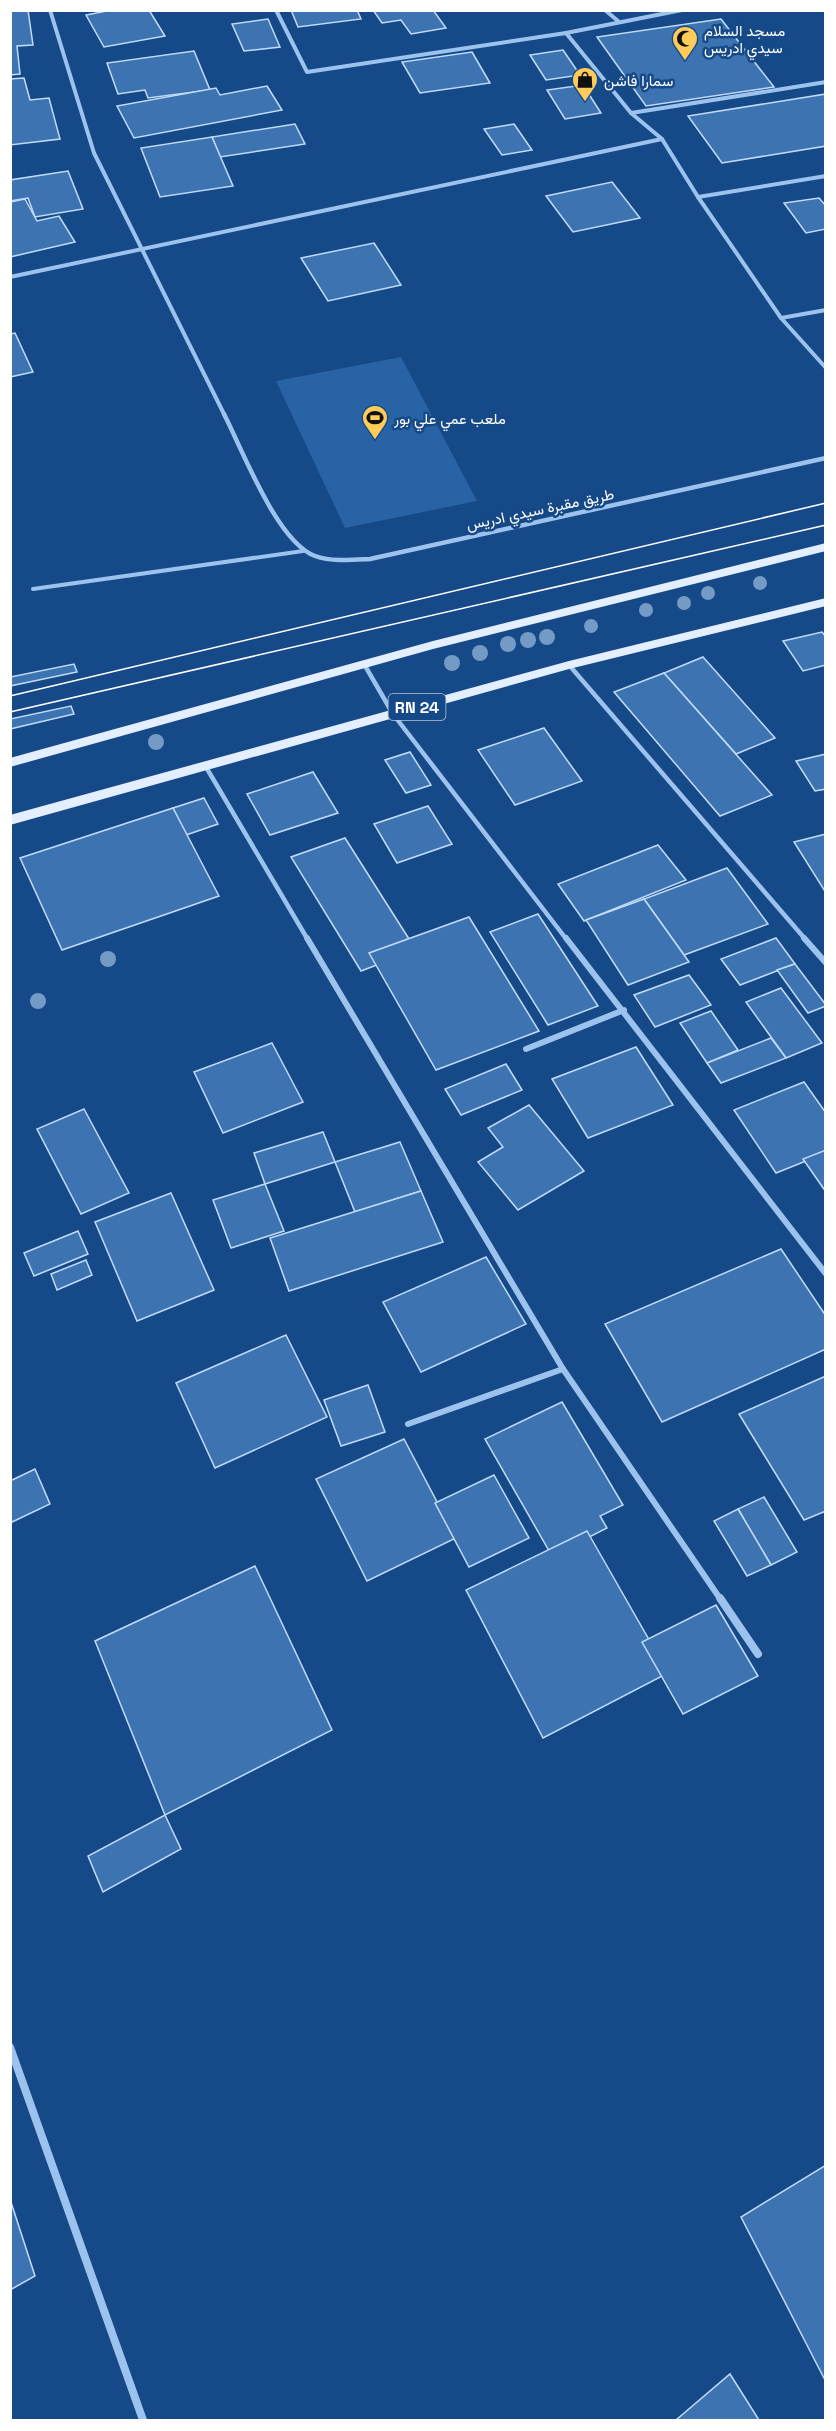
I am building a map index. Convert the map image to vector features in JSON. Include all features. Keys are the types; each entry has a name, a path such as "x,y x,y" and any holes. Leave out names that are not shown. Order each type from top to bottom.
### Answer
{"main road":[{"path":"10,763 363,664 825,547"},
{"name":"RN 24","path":"10,820 570,665 825,602"}],"street":[{"name":"طريق مقبرة سيدي ادريس","path":"50,10 94,153 276,518 287,537 303,551 332,561 370,559 825,458"},
{"path":"276,10 306,72 566,33 682,10"},
{"path":"606,10 618,21"},
{"path":"566,33 631,113 662,139 698,197 781,318 825,368"},
{"path":"631,113 825,82"},
{"path":"10,277 662,139"},
{"path":"698,197 825,176"},
{"path":"781,318 825,310"},
{"path":"363,664 393,714 624,1010 825,1274"},
{"path":"570,665 825,963"},
{"path":"206,767 563,1369 758,1654"},
{"path":"526,1050 624,1010"},
{"path":"408,1424 563,1369"},
{"path":"10,2047 143,2421"}],"lane":[{"path":"33,589 303,551"}],"shaded area":[{"name":"ملعب عمي علي بور","path":"401,357 477,501 345,528 276,381"}],"building":[{"path":"10,10 28,10 33,45 17,46 20,74 10,75"},
{"path":"112,10 149,10 165,36 104,47 86,15"},
{"path":"291,10 357,10 361,19 298,27"},
{"path":"373,10 433,10 446,28 411,34 401,20 382,23"},
{"path":"268,19 280,47 244,51 232,24"},
{"name":"مسجد السلام سيدي ادريس","path":"721,19 774,87 646,106 597,37"},
{"path":"563,50 580,75 546,80 530,55"},
{"path":"194,51 210,90 148,98 145,90 118,94 107,63"},
{"path":"472,52 490,83 420,93 402,62"},
{"path":"24,78 30,100 49,98 60,139 10,145 10,79"},
{"path":"583,85 601,113 565,119 547,90"},
{"path":"267,86 282,110 134,138 117,106 216,88 220,95"},
{"path":"826,94 826,146 722,163 688,116"},
{"path":"295,124 305,144 220,157 212,137"},
{"path":"514,124 532,150 502,155 484,129"},
{"path":"212,137 233,186 160,197 141,148"},
{"path":"68,171 83,209 35,217 28,198 10,201 10,180"},
{"path":"612,182 640,218 573,232 546,196"},
{"path":"819,198 826,206 826,229 806,233 784,203"},
{"path":"25,199 37,221 59,216 75,242 10,257 10,202"},
{"path":"374,243 401,285 328,301 301,258"},
{"path":"15,333 33,372 10,377 10,334"},
{"path":"822,632 826,637 826,665 803,671 783,641"},
{"path":"703,657 775,738 736,754 664,673"},
{"path":"74,664 77,672 10,686 10,677"},
{"path":"664,673 772,795 720,816 614,692"},
{"path":"71,706 74,714 10,729 10,719"},
{"path":"544,728 582,781 515,805 478,750"},
{"path":"410,752 431,785 406,793 385,760"},
{"path":"826,754 826,789 815,791 796,761"},
{"path":"313,772 338,813 270,835 247,794"},
{"path":"204,798 218,824 186,835 173,808"},
{"path":"428,806 452,844 397,863 374,824"},
{"path":"173,808 219,896 62,950 20,858"},
{"path":"826,834 826,893 794,842"},
{"path":"345,838 416,950 361,971 291,857"},
{"path":"658,845 686,880 584,921 558,884"},
{"path":"727,868 768,924 684,955 644,899"},
{"path":"644,899 689,962 628,985 586,920"},
{"path":"538,914 598,1006 548,1025 490,932"},
{"path":"469,917 539,1031 436,1070 369,953"},
{"path":"776,938 795,964 740,985 721,959"},
{"path":"795,964 826,1006 808,1013 777,970"},
{"path":"689,975 711,1005 655,1027 634,995"},
{"path":"781,988 822,1043 786,1058 746,1002"},
{"path":"711,1011 738,1050 707,1063 680,1023"},
{"path":"771,1038 786,1058 721,1083 707,1063"},
{"path":"272,1043 303,1102 223,1133 194,1072"},
{"path":"636,1047 673,1105 588,1138 552,1079"},
{"path":"506,1064 522,1090 461,1115 445,1089"},
{"path":"804,1082 826,1113 826,1153 776,1173 734,1110"},
{"path":"529,1105 584,1171 518,1210 478,1162 503,1147 488,1128"},
{"path":"84,1109 129,1193 81,1214 37,1129"},
{"path":"323,1132 335,1162 265,1184 254,1153"},
{"path":"400,1142 421,1191 355,1212 335,1162"},
{"path":"826,1150 826,1192 803,1159"},
{"path":"265,1184 284,1231 231,1248 213,1200"},
{"path":"421,1191 443,1242 289,1291 270,1238"},
{"path":"171,1193 214,1290 137,1321 95,1222"},
{"path":"78,1231 88,1254 34,1276 24,1253"},
{"path":"781,1249 826,1316 826,1349 662,1422 605,1324"},
{"path":"486,1257 526,1324 421,1372 383,1302"},
{"path":"86,1260 92,1275 57,1290 51,1274"},
{"path":"286,1335 327,1417 215,1468 176,1383"},
{"path":"826,1376 826,1511 804,1520 739,1414"},
{"path":"368,1385 385,1432 341,1446 324,1400"},
{"path":"562,1402 623,1505 600,1516 607,1528 552,1556 485,1439"},
{"path":"404,1439 456,1538 367,1581 316,1479"},
{"path":"35,1469 50,1504 10,1523 10,1481"},
{"path":"494,1475 529,1538 469,1567 435,1503"},
{"path":"764,1497 797,1552 771,1565 738,1509"},
{"path":"738,1509 771,1565 747,1576 714,1521"},
{"path":"587,1531 668,1673 543,1738 466,1590"},
{"path":"255,1566 332,1730 165,1815 95,1641"},
{"path":"716,1605 758,1676 683,1714 642,1642"},
{"path":"165,1815 181,1849 103,1892 88,1856"},
{"path":"826,2165 826,2382 741,2217"},
{"path":"10,2199 35,2276 10,2290"},
{"path":"730,2374 759,2420 676,2420"}],"tram line":[{"path":"10,696 826,503"},
{"path":"10,712 826,525"}],"place":[{"name":"مسجد السلام سيدي ادريس","path":"685,62"},
{"name":"سمارا فاشن","path":"585,103"},
{"name":"ملعب عمي علي بور","path":"375,441"}]}
